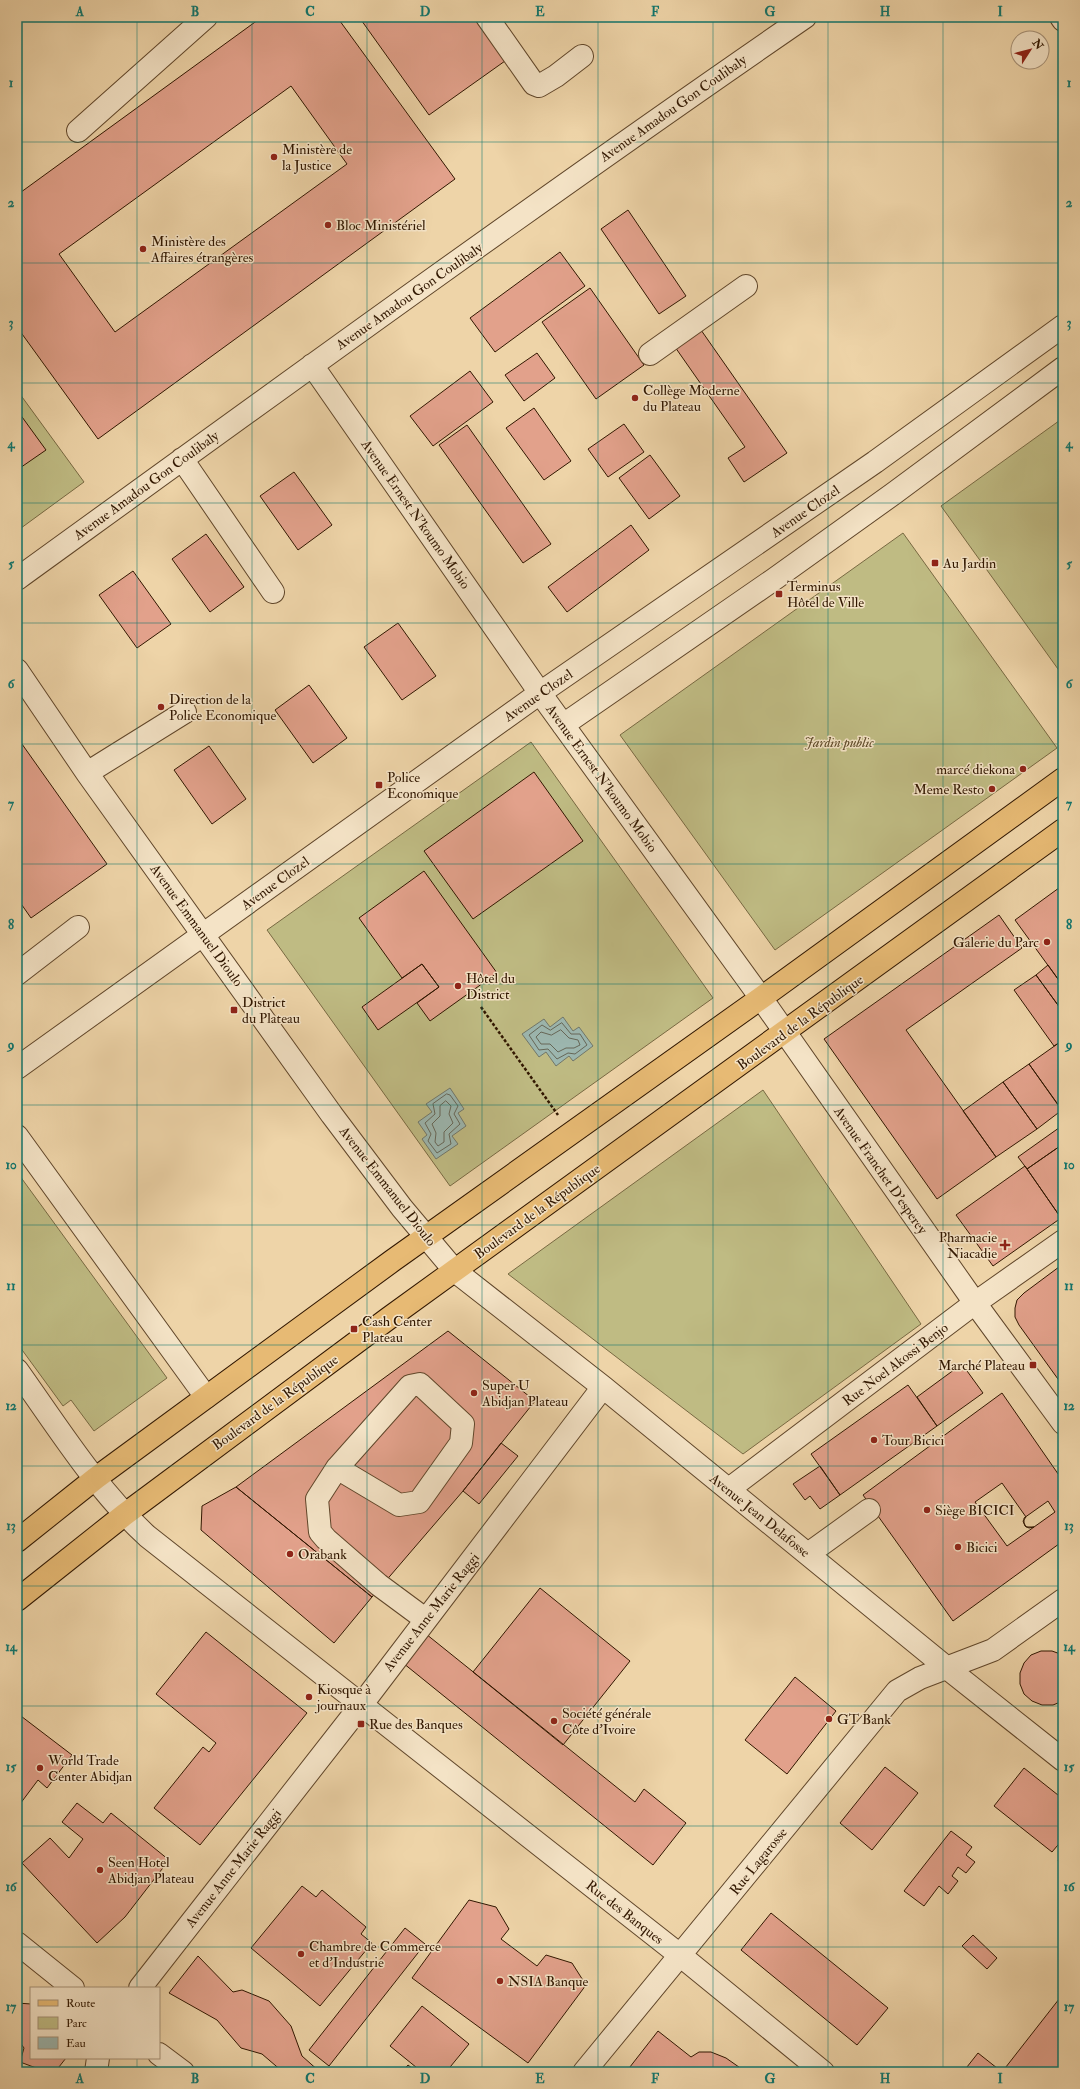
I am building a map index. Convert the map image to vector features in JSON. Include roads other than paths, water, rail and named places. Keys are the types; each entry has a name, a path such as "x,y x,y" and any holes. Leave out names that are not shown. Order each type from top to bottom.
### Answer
{"main road":[{"path":"17,1541 96,1478 206,1397 1063,779"},
{"name":"Boulevard de la République","path":"17,1600 124,1514 455,1271 1063,830"}],"street":[{"path":"78,131 206,17"},
{"path":"487,17 534,84 539,86 556,76 582,56"},
{"name":"Avenue Amadou Gon Coulibaly","path":"17,579 312,365 656,119 805,17"},
{"path":"650,354 746,286"},
{"name":"Avenue Clozel","path":"17,1068 540,693 875,462 1063,326"},
{"name":"Avenue Ernest N'koumo Mobio","path":"312,365 540,693 785,1033"},
{"path":"563,725 773,580 893,494 1063,368"},
{"path":"182,459 273,592"},
{"name":"Avenue Emmanuel Dioulo","path":"17,670 87,773 332,1115 402,1208 455,1271"},
{"path":"87,773 184,712"},
{"path":"17,974 78,927"},
{"name":"Avenue Franchet D'esperey","path":"785,1033 975,1303 1063,1423"},
{"path":"17,1136 206,1397"},
{"name":"Rue Noel Akossi Benjo","path":"729,1489 975,1303 1063,1241"},
{"name":"Avenue Jean Delafosse","path":"455,1271 603,1387 946,1668 1063,1760"},
{"path":"17,1370 124,1514"},
{"path":"337,1468 399,1505 419,1502 461,1443 464,1424 420,1384 410,1386 337,1468 317,1499 320,1532 326,1539 379,1585 425,1619"},
{"name":"Avenue Anne Marie Raggi","path":"141,1987 362,1704 425,1619 512,1508 603,1387"},
{"path":"808,1554 869,1510"},
{"name":"Rue des Banques","path":"124,1514 147,1536 681,1956 824,2072"},
{"name":"Rue Lagarosse","path":"584,2072 681,1956 897,1691 920,1678 993,1650 1063,1600"},
{"path":"17,1943 72,1987"},
{"path":"160,2055 183,2072"},
{"path":"96,2072 98,2059"}],"water":[{"path":"563,1017 573,1031 579,1027 593,1046 573,1061 569,1056 556,1066 546,1052 539,1057 522,1034 544,1019 550,1027"},
{"path":"450,1088 464,1109 458,1113 466,1126 452,1136 458,1144 436,1159 422,1139 427,1135 418,1122 432,1112 426,1104"}],"place":[{"name":"Ministère de la Justice","path":"274,157"},
{"name":"Bloc Ministériel","path":"328,225"},
{"name":"Ministère des Affaires étrangères","path":"143,249"},
{"name":"Collège Moderne du Plateau","path":"635,398"},
{"name":"Au Jardin","path":"935,563"},
{"name":"Terminus Hôtel de Ville","path":"779,594"},
{"name":"Direction de la Police Economique","path":"161,707"},
{"name":"marcé diekona","path":"1023,769"},
{"name":"Police Economique","path":"379,785"},
{"name":"Meme Resto","path":"992,789"},
{"name":"Galerie du Parc","path":"1047,942"},
{"name":"Hôtel du District","path":"458,986"},
{"name":"District du Plateau","path":"234,1010"},
{"name":"Pharmacie Niacadie","path":"1005,1245"},
{"name":"Cash Center Plateau","path":"354,1329"},
{"name":"Marché Plateau","path":"1033,1365"},
{"name":"Super U Abidjan Plateau","path":"474,1393"},
{"name":"Tour Bicici","path":"874,1440"},
{"name":"Siège BICICI","path":"927,1510"},
{"name":"Bicici","path":"958,1547"},
{"name":"Orabank","path":"290,1554"},
{"name":"Kiosque à journaux","path":"309,1697"},
{"name":"GT Bank","path":"829,1719"},
{"name":"Société générale Côte d’Ivoire","path":"554,1721"},
{"name":"Rue des Banques","path":"361,1724"},
{"name":"World Trade Center Abidjan","path":"40,1768"},
{"name":"Seen Hotel Abidjan Plateau","path":"100,1870"},
{"name":"Chambre de Commerce et d'Industrie","path":"301,1954"},
{"name":"NSIA Banque","path":"500,1981"}],"park label":[{"name":"Jardin public","path":"839,742"}]}
